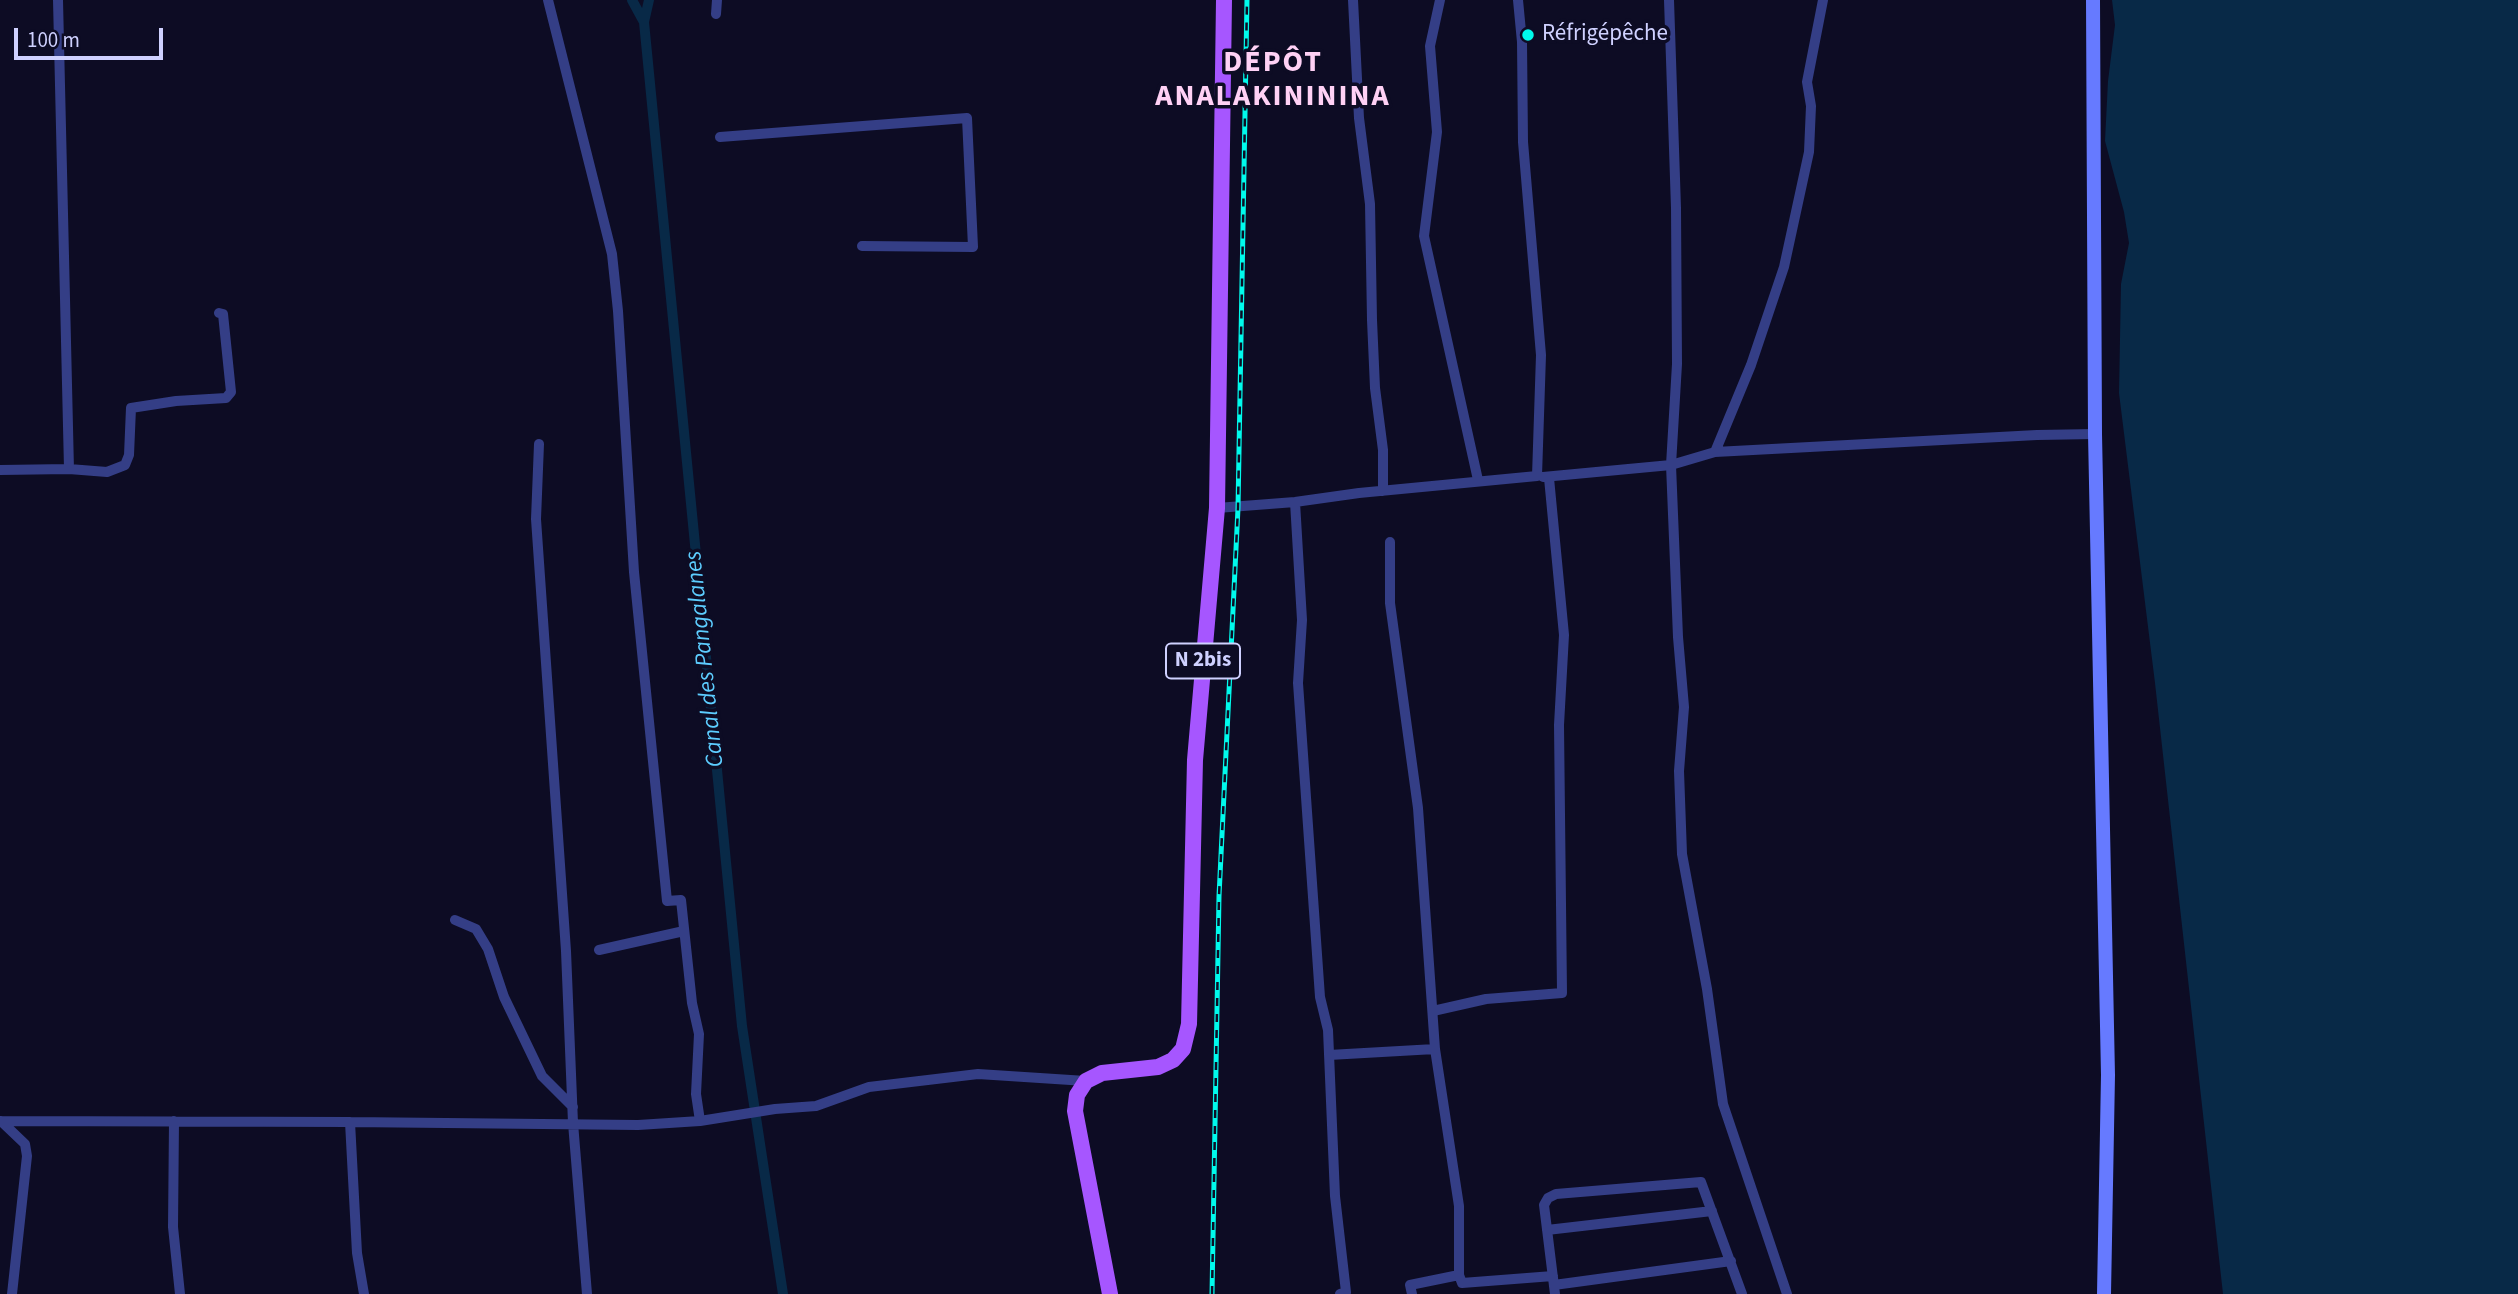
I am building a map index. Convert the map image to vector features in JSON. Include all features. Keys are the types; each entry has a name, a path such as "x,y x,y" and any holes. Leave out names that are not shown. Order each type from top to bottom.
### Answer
{"main road":[{"name":"N 2bis","path":"1086,1081 1102,1073 1158,1067 1173,1060 1183,1049 1189,1024 1195,760 1217,508 1224,0"},
{"path":"2093,0 2095,434 2108,1075 2104,1294"},
{"path":"1086,1081 1077,1095 1075,1111 1110,1294"}],"street":[{"path":"58,0 69,469"},
{"path":"548,0 612,254 634,572 667,901 681,900 692,1003 699,1034 696,1094 700,1121"},
{"path":"716,15 717,0"},
{"path":"1353,0 1359,118 1370,204 1371,320 1383,491"},
{"path":"1440,0 1430,46 1437,132 1424,236 1478,480"},
{"path":"1433,1011 1486,999 1562,993 1559,725 1564,635 1543,477 1541,355 1523,142 1522,42 1518,0"},
{"path":"1669,0 1676,208 1677,364 1671,465 1678,637 1684,707 1679,771 1682,854 1707,989 1723,1104 1786,1293"},
{"path":"1715,452 1751,365 1784,267 1809,152 1811,106 1807,82 1823,0"},
{"path":"720,138 967,118 973,247 862,246"},
{"path":"0,470 69,469 107,472 125,465 129,455 131,408 176,401 226,398 231,392 223,314 219,313"},
{"path":"1217,508 1295,502 1478,480 1671,465 1715,452 2095,434"},
{"path":"540,444 536,519 566,951 573,1123 587,1294"},
{"path":"1295,502 1302,620 1298,683 1320,997 1325,1013 1329,1055 1335,1196 1346,1292 1340,1294"},
{"path":"1390,541 1390,603 1418,808 1435,1049 1459,1206 1459,1275 1462,1283 1554,1285 1731,1261"},
{"path":"455,920 476,929 488,949 504,997 542,1076 573,1107"},
{"path":"599,950 684,931"},
{"path":"1329,1055 1435,1049"},
{"path":"0,1121 638,1125 700,1121 775,1109 816,1106 869,1087 978,1074 1086,1081"},
{"path":"0,1121 25,1144 27,1156 12,1294"},
{"path":"174,1121 173,1227 180,1294"},
{"path":"350,1122 357,1253 364,1294"},
{"path":"1554,1285 1544,1205 1548,1198 1556,1194 1701,1182 1742,1294"},
{"path":"1547,1230 1712,1211"},
{"path":"1412,1294 1410,1285 1459,1275"}],"water":[{"path":"2112,0 2518,0 2518,1294 2223,1294 2155,683 2119,393 2121,284 2129,243 2124,212 2105,141 2108,81 2115,25"}],"waterway":[{"name":"Canal des Pangalanes","path":"632,0 644,22"},
{"name":"Canal des Pangalanes","path":"649,0 644,22 742,1026 783,1294"}],"railway":[{"path":"1212,1294 1219,896 1238,508 1247,0"}],"place":[{"name":"Réfrigépêche","path":"1528,35"}],"district":[{"name":"DÉPÔT ANALAKINININA","path":"1273,81"}]}
